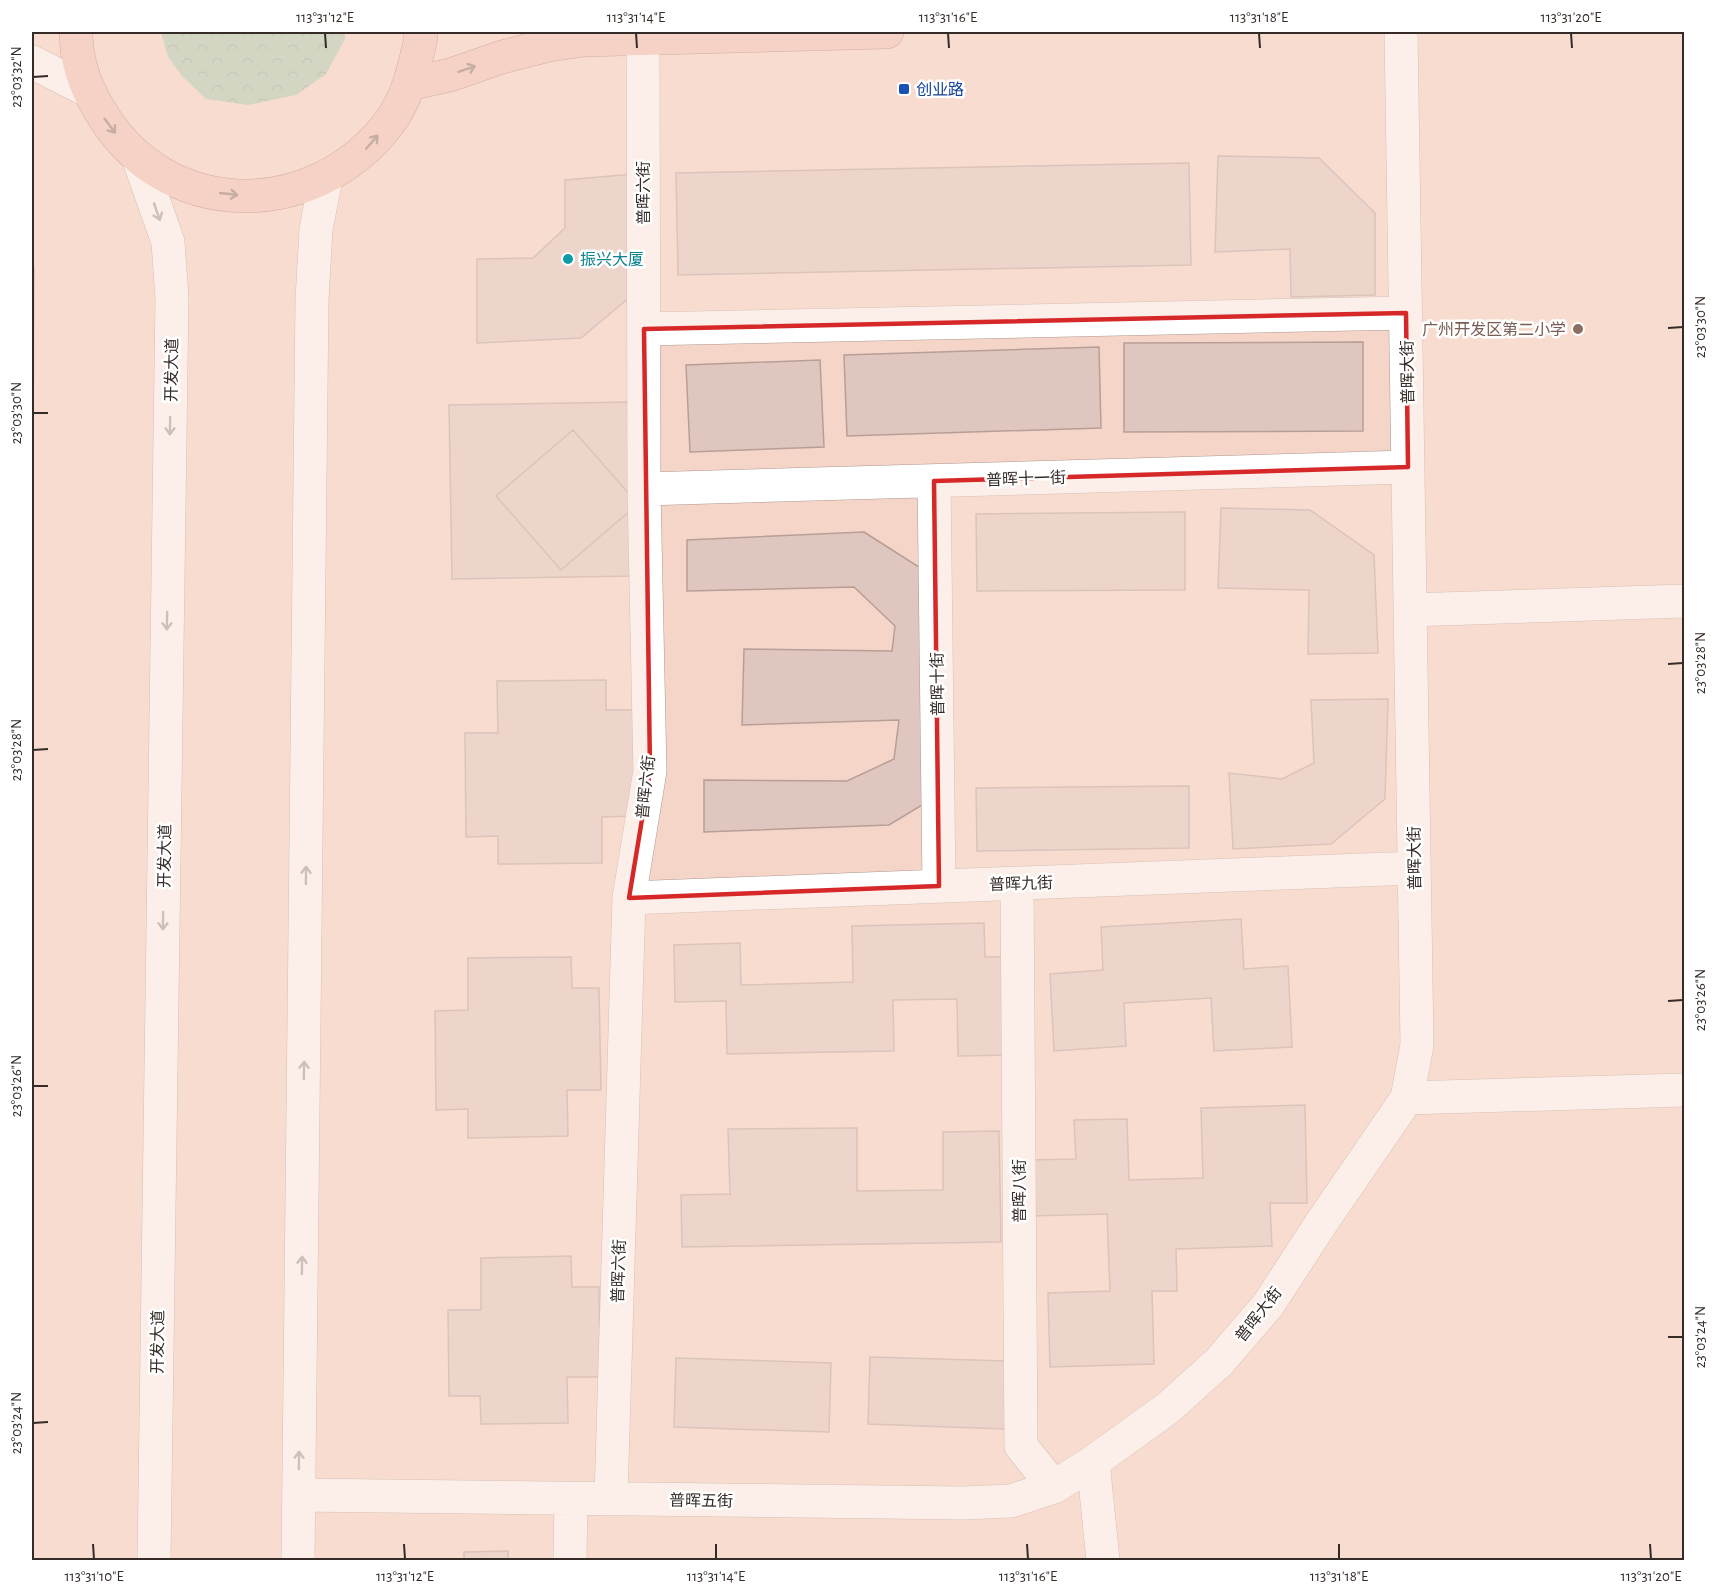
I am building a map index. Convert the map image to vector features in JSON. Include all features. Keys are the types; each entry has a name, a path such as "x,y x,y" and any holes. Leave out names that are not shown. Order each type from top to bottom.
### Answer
{"main road":[{"path":"76,32 76,48 89,91 109,127 138,157 165,176 196,189 229,195 262,196 295,190 326,178 362,154 390,122 410,84 421,38 420,32"},
{"path":"410,84 450,75 502,57 549,45 584,40 887,32"}],"street":[{"name":"普晖大街","path":"1093,1462 1168,1408 1219,1362 1261,1314 1407,1098 1417,1045 1401,32"},
{"name":"普晖六街","path":"611,1498 629,898 650,771 644,489 643,38"},
{"path":"32,62 89,91"},
{"name":"开发大道","path":"138,157 168,242 172,298 154,1560"},
{"path":"298,1560 312,300 316,229 326,178"},
{"path":"644,329 1406,313"},
{"name":"普晖十一街","path":"644,489 1408,467"},
{"name":"普晖十街","path":"934,481 939,886"},
{"path":"1410,610 1684,601"},
{"name":"普晖九街","path":"629,898 1414,868"},
{"name":"普晖八街","path":"1017,884 1021,1446 1054,1487"},
{"path":"1407,1098 1684,1090"},
{"path":"1093,1462 1103,1560"},
{"name":"普晖五街","path":"299,1496 963,1503 1011,1501 1054,1487 1093,1462"},
{"path":"570,1560 571,1499"}],"highlighted area":[{"path":"1406,313 1408,467 934,481 939,886 629,898 650,771 644,329"}],"shaded area":[{"path":"32,32 1684,32 1684,1560 32,1560"}],"green space":[{"path":"161,32 345,32 345,39 326,74 296,95 248,105 206,99 182,76 168,57"}],"building":[{"path":"1218,156 1319,158 1375,213 1375,295 1291,297 1290,249 1215,252"},
{"path":"1189,163 1191,265 678,275 676,173"},
{"name":"振兴大厦","path":"634,174 631,296 581,338 477,343 477,259 533,258 565,228 565,180"},
{"path":"32,268 34,268 32,615"},
{"path":"1363,342 1363,431 1124,432 1124,343"},
{"path":"1099,347 1101,428 847,436 844,355"},
{"path":"820,360 824,447 690,452 686,365"},
{"path":"632,402 635,576 452,579 449,405"},
{"path":"573,430 638,504 561,570 496,496"},
{"path":"1221,508 1310,510 1374,555 1378,653 1308,654 1309,590 1218,588"},
{"path":"1185,512 1185,590 977,591 976,514"},
{"path":"864,532 922,569 927,802 889,825 704,832 704,780 847,781 894,759 899,720 742,725 744,649 892,651 895,626 854,587 687,591 687,540"},
{"path":"606,680 606,710 633,710 635,816 602,817 602,863 498,864 498,836 466,837 465,733 498,733 497,681"},
{"path":"1388,699 1385,799 1331,844 1233,849 1229,773 1282,779 1314,763 1311,700"},
{"path":"1189,786 1189,848 977,851 976,788"},
{"path":"1241,919 1244,969 1288,966 1292,1047 1214,1051 1211,998 1124,1003 1126,1046 1054,1051 1050,974 1103,970 1101,927"},
{"path":"984,923 985,957 1011,957 1014,1055 958,1056 957,999 893,1000 894,1051 727,1054 726,1001 675,1002 674,945 740,943 741,985 853,982 852,926"},
{"path":"571,957 572,988 599,988 601,1090 567,1090 568,1136 468,1138 468,1109 436,1110 435,1011 468,1010 468,958"},
{"path":"1305,1105 1307,1203 1270,1203 1272,1246 1176,1249 1177,1291 1152,1291 1154,1364 1050,1367 1048,1293 1110,1291 1107,1214 1029,1216 1028,1160 1076,1159 1074,1120 1127,1119 1129,1180 1203,1178 1201,1108"},
{"path":"857,1128 857,1191 943,1190 943,1132 999,1131 1001,1242 682,1247 681,1195 730,1194 728,1129"},
{"path":"571,1256 572,1287 599,1287 600,1377 567,1377 568,1423 481,1424 480,1396 449,1396 448,1310 481,1310 481,1258"},
{"path":"870,1357 1007,1361 1005,1429 868,1424"},
{"path":"676,1358 831,1363 829,1432 674,1427"},
{"path":"508,1551 508,1560 464,1560 464,1552"}],"place":[{"name":"创业路","path":"904,89"},
{"name":"振兴大厦","path":"568,259"},
{"name":"广州开发区第二小学","path":"1578,329"}]}
